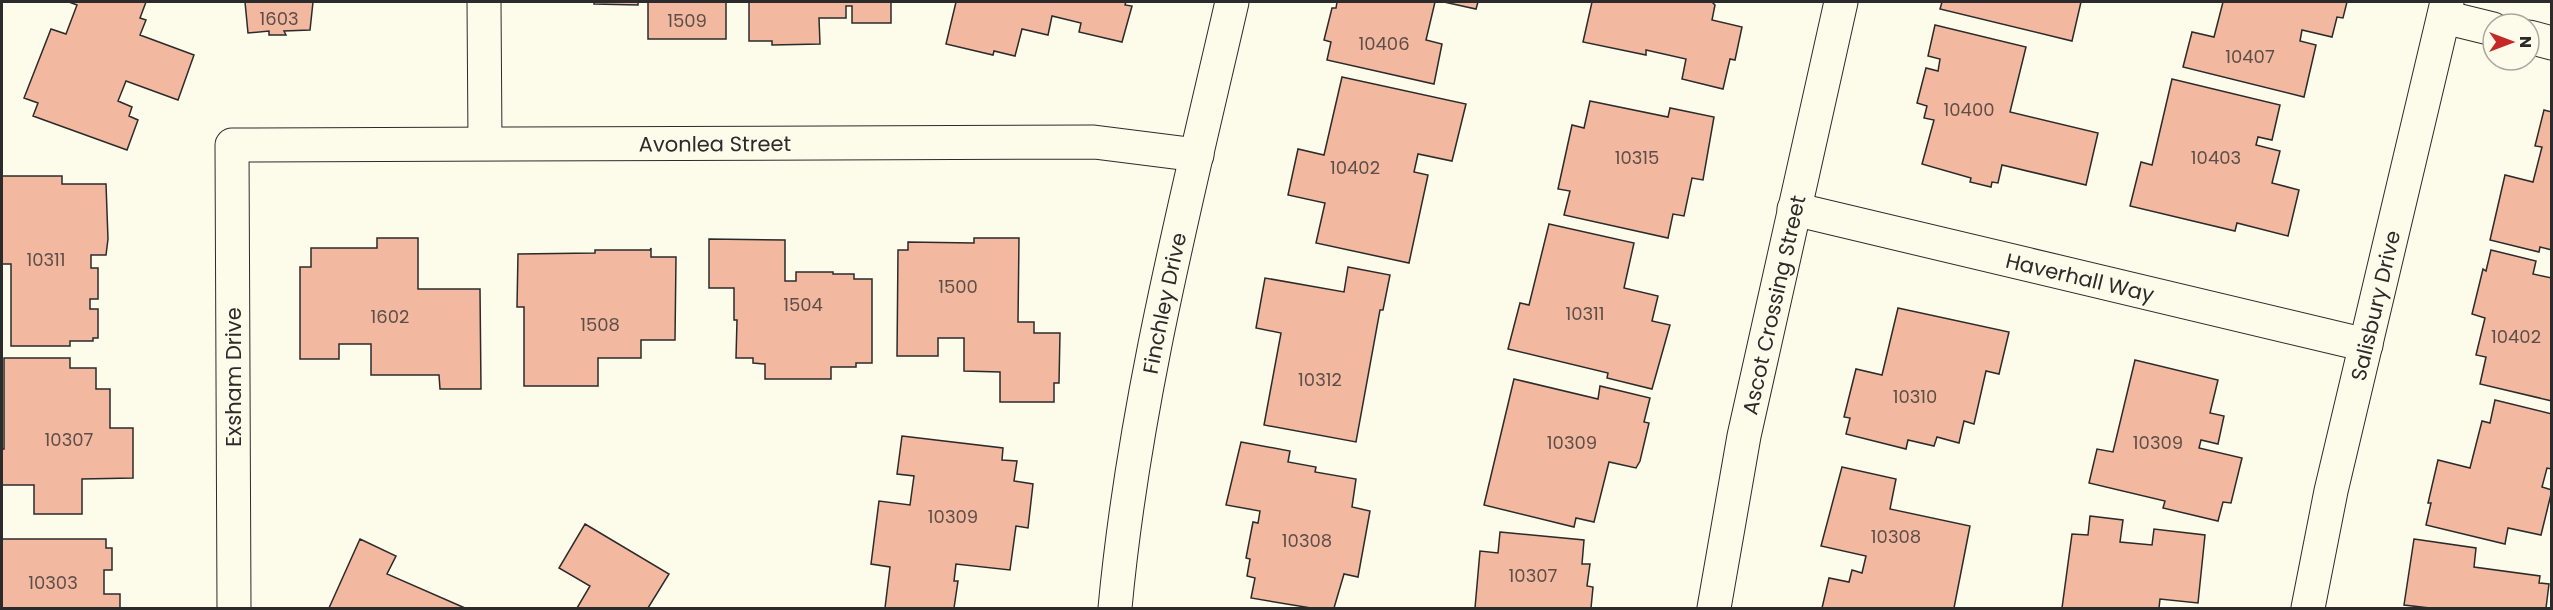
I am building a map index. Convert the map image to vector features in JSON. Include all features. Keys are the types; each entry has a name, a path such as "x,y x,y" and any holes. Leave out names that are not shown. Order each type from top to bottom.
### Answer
{"street":[{"path":"484,2 485,143"},
{"name":"Finchley Drive","path":"1115,609 1136,452 1152,362 1232,2"},
{"name":"Ascot Crossing Street","path":"1714,609 1744,436 1841,2"},
{"path":"2446,9 2481,24"},
{"name":"Salisbury Drive","path":"2308,609 2331,491 2446,9"},
{"name":"Avonlea Street","path":"232,145 1094,142 1197,155"},
{"name":"Exsham Drive","path":"232,145 234,609"},
{"name":"Haverhall Way","path":"1794,209 2366,345"}],"building":[{"path":"69,2 146,2 140,18 146,20 140,35 194,55 178,100 126,81 118,101 132,107 129,116 138,120 127,150 33,116 38,103 24,98 51,29 66,34 77,5"},
{"path":"245,2 313,2 310,30 284,31 286,35 269,35 269,31 248,33"},
{"path":"594,2 638,2 638,5 594,4"},
{"path":"648,2 726,2 726,39 648,39"},
{"path":"749,2 891,2 891,23 852,23 852,6 846,6 846,18 819,18 820,44 772,45 772,41 749,41"},
{"path":"956,2 1126,2 1125,5 1132,6 1122,42 1079,32 1081,23 1052,16 1048,35 1022,29 1015,56 994,51 993,55 946,44"},
{"path":"1337,2 1435,2 1426,40 1442,44 1434,84 1327,60 1331,42 1324,40 1332,8 1336,8"},
{"path":"1444,2 1478,2 1476,9"},
{"path":"1592,2 1712,2 1715,5 1712,20 1742,27 1735,60 1730,59 1723,89 1682,79 1686,59 1646,50 1646,55 1583,42"},
{"path":"1942,2 2081,2 2072,41 1940,9"},
{"path":"2223,2 2347,2 2343,18 2337,17 2332,37 2302,30 2300,41 2316,45 2304,97 2183,67 2192,32 2214,37"},
{"path":"1935,25 2026,47 2010,112 2098,133 2086,185 2002,165 1998,183 1992,182 1991,187 1970,182 1971,178 1922,164 1934,120 1924,118 1927,106 1917,103 1926,68 1938,71 1940,59 1928,56"},
{"path":"1342,77 1466,104 1452,161 1418,154 1414,172 1428,175 1409,263 1316,243 1325,203 1288,195 1298,149 1324,155"},
{"path":"2172,79 2280,105 2272,140 2258,137 2256,145 2280,151 2272,183 2299,190 2288,236 2237,223 2235,231 2130,206 2141,162 2152,165"},
{"path":"1590,101 1668,117 1670,108 1714,117 1703,180 1692,178 1684,216 1673,214 1668,238 1564,215 1570,191 1558,189 1572,125 1584,128"},
{"path":"2544,110 2552,112 2552,250 2540,247 2539,252 2490,240 2505,175 2533,182 2542,147 2535,146"},
{"path":"2,176 62,176 62,184 106,184 108,239 106,255 91,255 91,268 98,268 98,299 90,299 90,309 98,309 98,338 93,338 93,341 70,341 70,346 11,346 11,264 2,264"},
{"path":"1549,224 1634,243 1624,288 1658,296 1652,321 1670,325 1652,389 1607,378 1608,373 1508,349 1520,303 1529,305"},
{"path":"377,238 418,238 418,289 480,289 481,389 440,389 439,375 371,375 371,344 339,344 339,359 300,359 300,267 311,267 311,248 377,248"},
{"path":"974,238 1019,238 1018,322 1034,322 1034,333 1060,333 1059,383 1054,383 1054,402 1000,402 1000,372 964,371 964,338 938,338 938,356 897,356 898,250 908,250 908,242 974,243"},
{"path":"709,239 785,240 785,281 796,281 796,272 833,272 833,274 854,274 854,279 872,279 872,363 856,363 856,367 831,367 831,379 765,379 765,364 753,363 753,358 736,358 737,320 734,320 734,288 709,288"},
{"path":"651,248 651,257 676,257 675,340 641,340 641,358 598,358 598,386 524,386 524,307 517,307 518,254 595,253 595,250 650,250"},
{"path":"2491,250 2536,261 2533,274 2552,278 2552,401 2480,384 2486,357 2476,355 2485,318 2472,314 2483,269 2486,271"},
{"path":"1348,267 1390,275 1383,310 1380,310 1356,442 1264,425 1281,333 1256,328 1265,278 1344,292"},
{"path":"1898,308 2009,332 1999,374 1986,371 1974,424 1964,421 1959,443 1937,437 1934,446 1908,440 1906,449 1846,434 1850,418 1844,417 1856,369 1882,375"},
{"path":"4,358 70,358 70,368 96,368 96,389 110,389 110,428 133,428 133,478 82,479 82,514 34,514 34,485 2,485"},
{"path":"2135,360 2218,380 2210,413 2224,416 2218,444 2201,440 2199,448 2242,458 2231,503 2223,502 2218,521 2163,508 2165,501 2089,483 2097,449 2113,452"},
{"path":"1514,379 1598,399 1600,386 1650,398 1644,422 1649,423 1640,461 1636,468 1609,462 1594,522 1576,518 1574,527 1484,505"},
{"path":"2495,400 2552,414 2552,469 2547,468 2542,487 2552,490 2541,535 2508,528 2505,544 2426,525 2431,503 2428,503 2438,460 2470,468 2482,421 2490,423"},
{"path":"902,436 1003,448 1002,460 1017,461 1014,481 1033,484 1028,528 1016,526 1010,570 956,564 954,581 958,581 954,608 885,608 890,567 871,564 879,501 910,505 914,476 897,474"},
{"path":"1241,442 1290,451 1288,462 1316,467 1315,472 1356,479 1352,507 1370,511 1358,577 1344,574 1334,608 1311,608 1251,598 1255,578 1247,576 1250,559 1246,558 1253,522 1258,523 1260,511 1226,505"},
{"path":"1842,467 1896,479 1890,509 1970,526 1954,608 1822,608 1829,578 1849,582 1852,570 1862,573 1866,556 1821,546"},
{"path":"2090,516 2123,520 2120,542 2152,545 2154,529 2205,535 2198,603 2160,599 2159,608 2062,608 2072,534 2088,535"},
{"path":"585,524 669,574 648,608 577,608 590,586 559,568"},
{"path":"1500,532 1584,540 1582,564 1590,564 1587,586 1593,587 1591,608 1475,608 1480,551 1498,553"},
{"path":"2,539 106,539 106,548 112,548 112,570 104,570 104,594 120,594 120,608 2,608"},
{"path":"360,539 396,556 387,574 465,608 329,608"},
{"path":"2414,539 2476,548 2474,567 2540,576 2539,583 2549,584 2546,608 2430,608 2404,605"}]}
